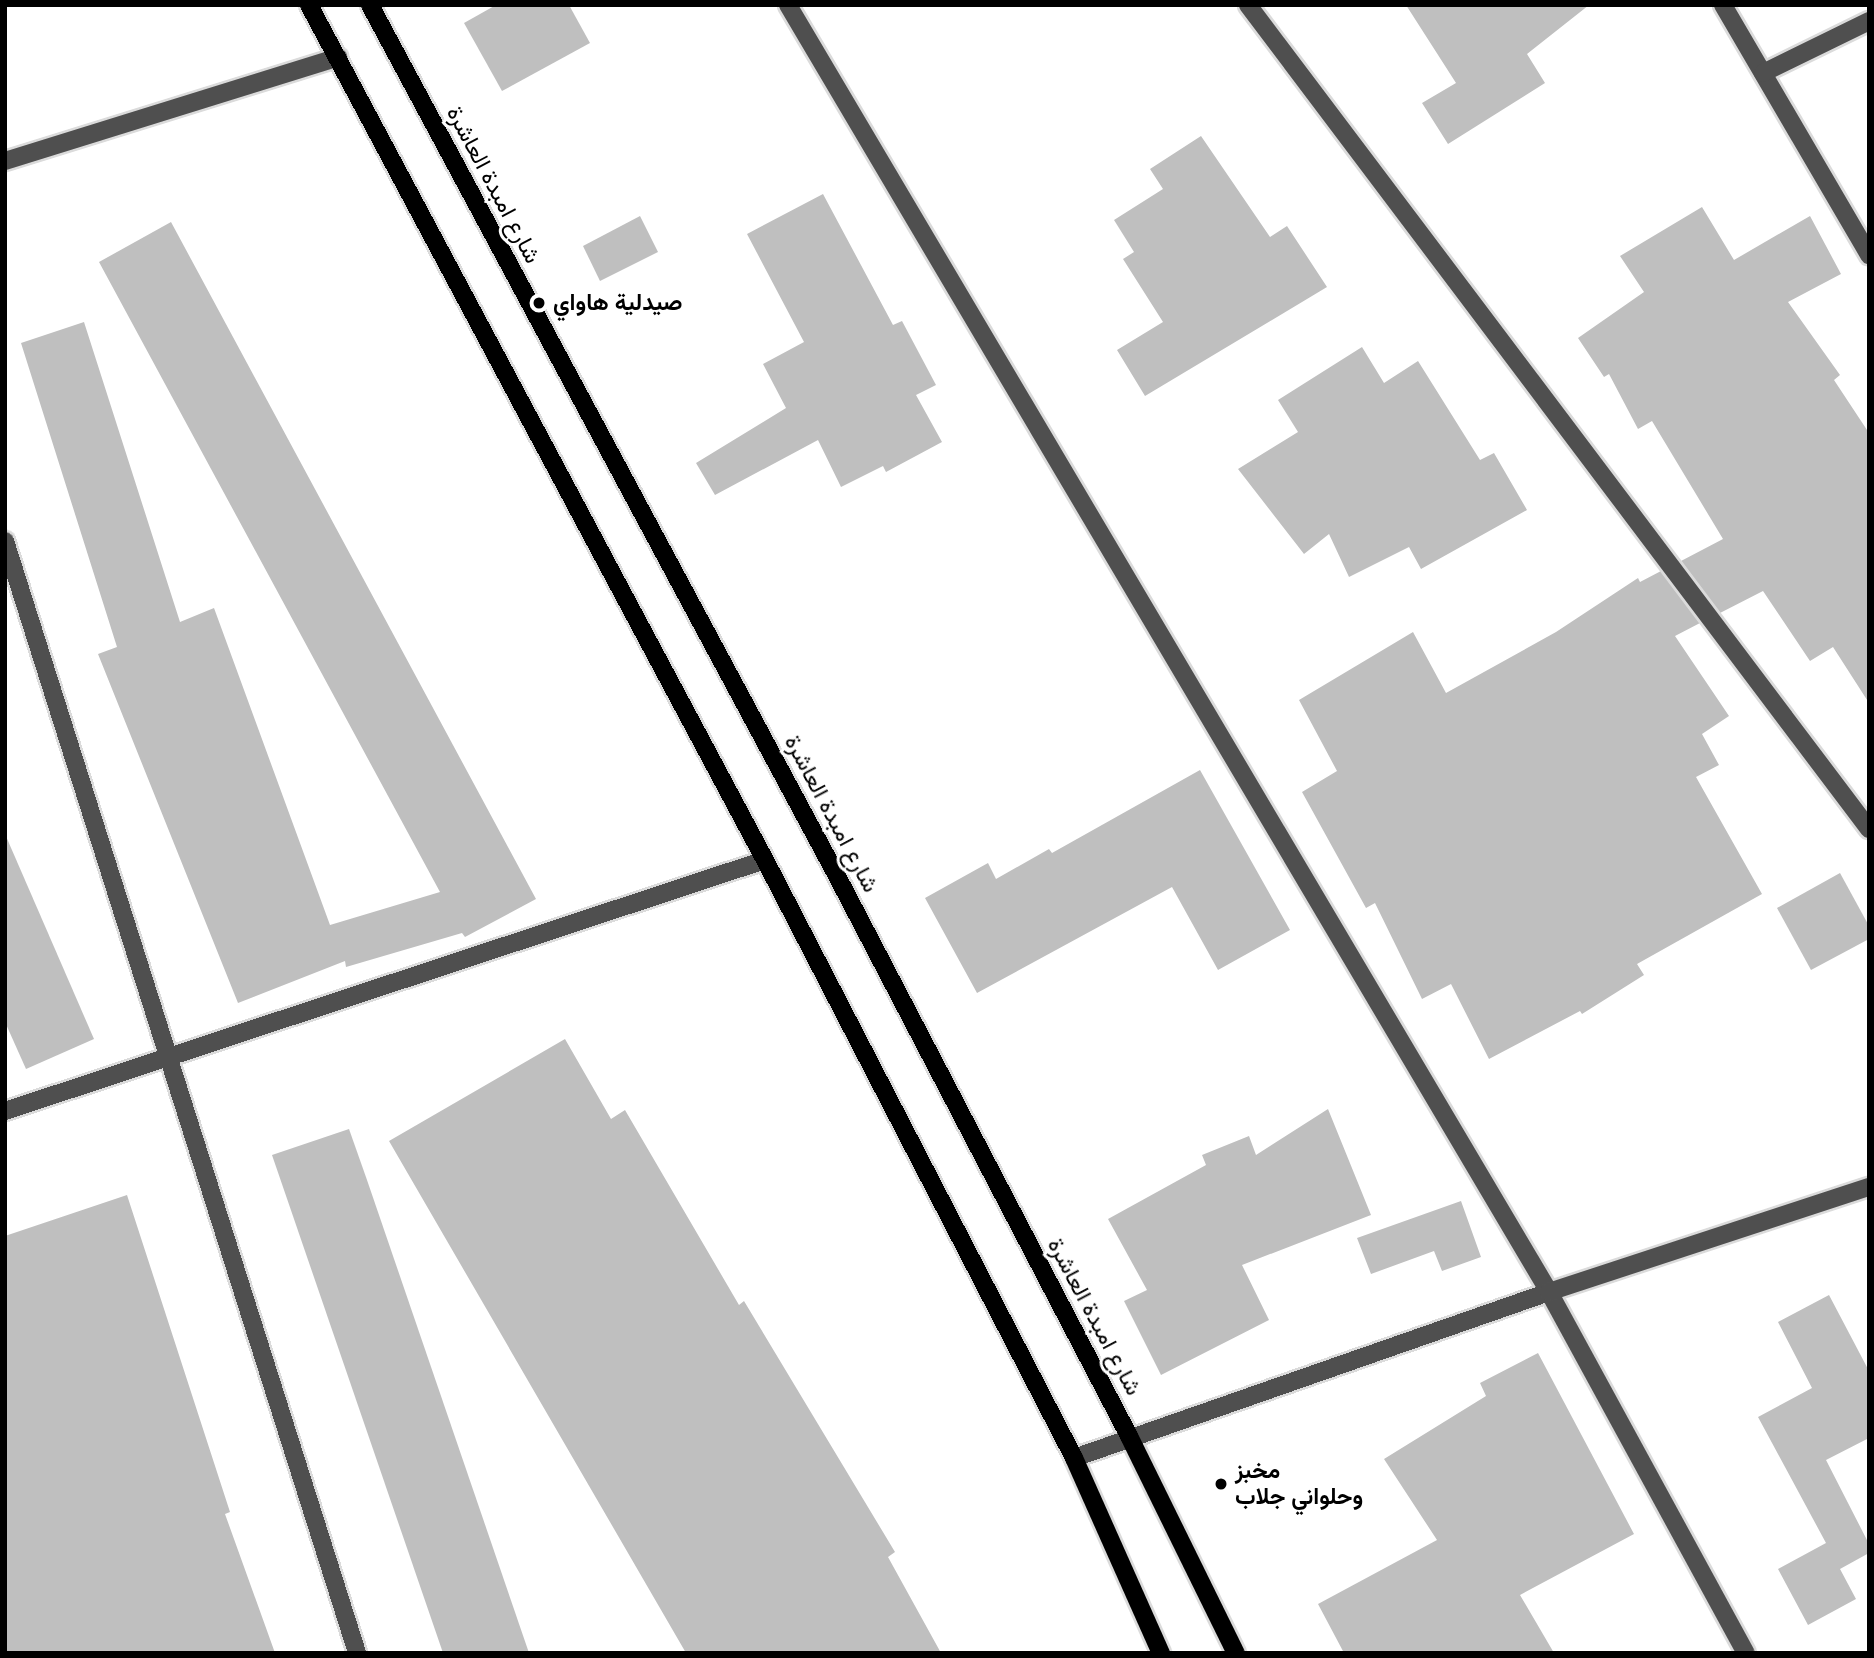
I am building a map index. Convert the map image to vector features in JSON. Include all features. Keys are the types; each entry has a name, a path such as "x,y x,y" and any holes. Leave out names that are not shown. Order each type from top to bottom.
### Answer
{"main road":[{"path":"309,5 765,860 1074,1458 1161,1653"},
{"name":"شارع امبدة العاشرة","path":"370,5 836,876 1129,1436 1236,1653"}],"street":[{"path":"788,5 1549,1292 1746,1653"},
{"path":"1248,5 1869,829"},
{"path":"1723,5 1869,255"},
{"path":"1763,74 1869,21"},
{"path":"5,161 338,57"},
{"path":"5,541 358,1653"},
{"path":"5,1111 765,860"},
{"path":"1074,1458 1129,1436 1549,1292 1869,1187"}],"building":[{"path":"496,5 569,5 590,43 502,91 464,23"},
{"path":"1406,5 1589,5 1527,54 1545,83 1448,144 1422,103 1456,83"},
{"path":"1201,136 1270,237 1287,226 1327,287 1145,396 1117,350 1163,322 1123,259 1134,252 1114,220 1163,189 1150,169"},
{"path":"823,194 893,325 902,321 936,385 916,395 942,442 886,472 883,466 841,487 818,440 715,495 696,463 786,408 763,364 804,342 747,234"},
{"path":"1702,207 1734,260 1810,216 1841,274 1788,302 1840,375 1834,380 1869,433 1869,703 1833,647 1810,661 1763,591 1720,613 1681,561 1723,539 1652,421 1638,429 1609,374 1604,377 1578,338 1644,292 1620,256"},
{"path":"640,216 658,252 600,281 583,246"},
{"path":"171,222 536,899 465,937 462,933 346,967 345,961 238,1003 98,654 117,647 21,343 84,322 180,622 214,608 330,925 440,892 99,262"},
{"path":"1362,347 1384,383 1418,361 1480,460 1494,453 1527,510 1421,569 1409,547 1349,577 1329,534 1304,554 1238,469 1298,432 1278,400"},
{"path":"1661,571 1700,623 1675,636 1729,716 1702,734 1719,765 1696,777 1762,894 1637,964 1644,975 1582,1014 1580,1011 1489,1059 1451,984 1422,999 1375,903 1366,908 1302,792 1337,771 1299,700 1413,632 1446,693 1556,632 1638,578 1640,582"},
{"path":"1200,770 1290,930 1218,970 1172,887 977,993 925,898 988,863 996,879 1049,849 1052,853"},
{"path":"5,834 94,1039 26,1069 5,1022"},
{"path":"1840,873 1869,926 1869,939 1811,970 1777,908"},
{"path":"565,1039 611,1119 625,1110 739,1305 744,1301 895,1552 888,1557 941,1653 686,1653 389,1141"},
{"path":"1328,1109 1371,1215 1242,1265 1269,1320 1161,1375 1124,1301 1147,1290 1108,1219 1206,1165 1202,1155 1249,1136 1256,1155"},
{"path":"349,1129 529,1653 443,1653 272,1155"},
{"path":"127,1195 230,1512 225,1514 275,1653 5,1653 5,1236"},
{"path":"1461,1201 1481,1257 1442,1271 1434,1251 1371,1274 1357,1238"},
{"path":"1829,1295 1869,1371 1869,1438 1826,1460 1869,1544 1869,1553 1840,1569 1856,1599 1808,1625 1778,1569 1826,1543 1758,1417 1812,1388 1778,1322"},
{"path":"1538,1353 1634,1534 1520,1595 1554,1653 1344,1653 1318,1604 1437,1540 1384,1459 1486,1396 1480,1383"}],"place":[{"name":"صيدلية هاواي","path":"539,303"},
{"name":"مخبز وحلواني جلاب","path":"1221,1484"}]}
